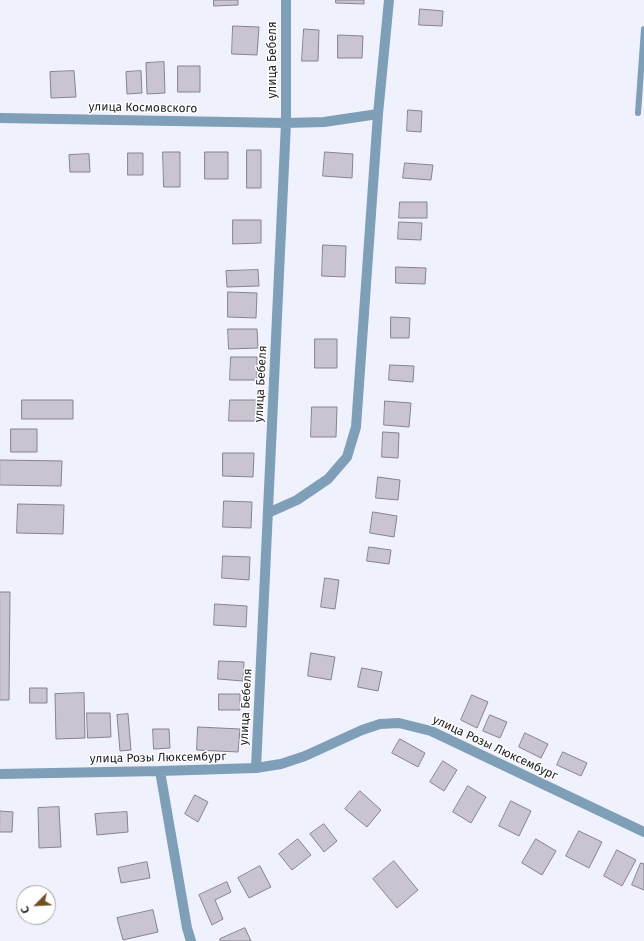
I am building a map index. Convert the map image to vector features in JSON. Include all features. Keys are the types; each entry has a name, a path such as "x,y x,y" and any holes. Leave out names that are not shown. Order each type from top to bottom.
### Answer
{"street":[{"name":"улица Бебеля","path":"256,768 286,123 286,0"},
{"path":"268,512 297,500 328,479 347,457 356,427 378,114 389,0"},
{"name":"улица Космовского","path":"0,118 286,123 324,122 378,114"},
{"name":"улица Розы Люксембург","path":"0,774 256,768 281,764 305,756 362,730 380,724 400,722 431,731 644,832"},
{"path":"160,771 187,928 191,941"}],"lane":[{"path":"638,113 644,29"}],"building":[{"path":"214,0 238,0 238,5 214,6"},
{"path":"336,0 364,0 364,4 336,3"},
{"path":"420,9 443,11 442,26 419,25"},
{"path":"233,26 259,27 257,55 232,54"},
{"path":"304,29 319,30 318,61 302,61"},
{"path":"338,35 363,36 362,58 338,58"},
{"path":"164,62 165,93 147,94 146,63"},
{"path":"178,66 200,66 200,92 178,92"},
{"path":"74,71 76,97 51,98 50,72"},
{"path":"141,71 142,93 127,94 126,72"},
{"path":"408,110 422,111 421,132 407,131"},
{"path":"247,150 261,150 261,188 247,188"},
{"path":"163,152 180,152 180,187 164,187"},
{"path":"205,152 228,152 228,179 205,179"},
{"path":"325,152 353,154 352,178 323,176"},
{"path":"128,153 143,153 143,175 128,175"},
{"path":"89,154 90,172 70,172 69,155"},
{"path":"405,163 433,165 431,180 403,178"},
{"path":"400,202 427,202 427,218 399,218"},
{"path":"233,220 261,220 261,243 233,244"},
{"path":"399,222 422,223 421,240 398,239"},
{"path":"323,245 346,246 345,277 322,276"},
{"path":"396,267 426,268 425,284 396,283"},
{"path":"258,270 259,286 227,287 226,271"},
{"path":"228,292 257,293 256,318 228,317"},
{"path":"391,317 410,318 409,338 391,338"},
{"path":"228,329 257,329 258,348 229,349"},
{"path":"315,339 337,339 337,368 315,368"},
{"path":"231,357 257,357 257,380 230,380"},
{"path":"390,365 414,366 413,382 389,380"},
{"path":"22,400 73,400 73,419 22,419"},
{"path":"230,400 256,400 256,421 229,421"},
{"path":"385,401 411,403 409,427 384,425"},
{"path":"312,407 337,407 336,437 311,437"},
{"path":"11,429 37,429 37,452 11,452"},
{"path":"383,432 399,433 398,458 382,457"},
{"path":"223,453 254,453 253,477 223,476"},
{"path":"0,460 62,461 61,486 0,485"},
{"path":"378,477 400,480 398,500 376,498"},
{"path":"224,501 252,502 251,528 223,527"},
{"path":"18,504 64,505 63,534 17,533"},
{"path":"373,512 397,516 394,537 370,533"},
{"path":"369,547 391,550 389,564 367,561"},
{"path":"223,556 250,557 249,580 222,578"},
{"path":"325,578 339,580 335,609 321,607"},
{"path":"0,592 10,592 9,700 0,700"},
{"path":"215,604 247,606 246,627 214,625"},
{"path":"311,653 335,657 331,680 308,676"},
{"path":"219,661 244,662 243,681 218,679"},
{"path":"362,668 382,672 378,691 358,687"},
{"path":"30,688 47,688 47,703 30,703"},
{"path":"84,693 85,738 56,739 55,694"},
{"path":"219,694 240,694 240,710 219,710"},
{"path":"472,695 488,702 477,728 461,720"},
{"path":"87,713 110,713 111,737 88,738"},
{"path":"128,714 131,750 120,751 117,715"},
{"path":"490,715 507,722 500,738 483,731"},
{"path":"198,727 240,729 238,752 197,750"},
{"path":"153,729 169,729 170,748 154,749"},
{"path":"525,733 548,744 541,758 519,747"},
{"path":"400,739 425,753 418,767 392,753"},
{"path":"563,752 587,763 581,776 557,765"},
{"path":"443,761 457,770 444,791 430,782"},
{"path":"468,786 486,797 471,823 453,812"},
{"path":"360,791 381,810 367,827 345,809"},
{"path":"195,795 208,802 198,822 185,814"},
{"path":"511,801 531,811 519,836 499,826"},
{"path":"59,807 61,847 39,848 38,808"},
{"path":"0,811 13,812 12,832 0,832"},
{"path":"127,812 128,832 97,835 95,814"},
{"path":"324,824 337,841 324,852 310,834"},
{"path":"579,831 602,842 589,868 566,856"},
{"path":"298,839 311,855 292,870 279,854"},
{"path":"536,839 556,851 542,875 522,863"},
{"path":"617,850 636,860 622,886 604,876"},
{"path":"394,861 418,890 397,908 373,879"},
{"path":"147,862 150,878 121,883 118,868"},
{"path":"641,863 644,864 644,890 632,885"},
{"path":"260,866 271,887 249,898 238,878"},
{"path":"227,882 231,892 215,900 223,919 212,925 199,895"},
{"path":"153,910 158,932 123,940 117,918"},
{"path":"245,928 251,941 220,941 220,939"}]}
